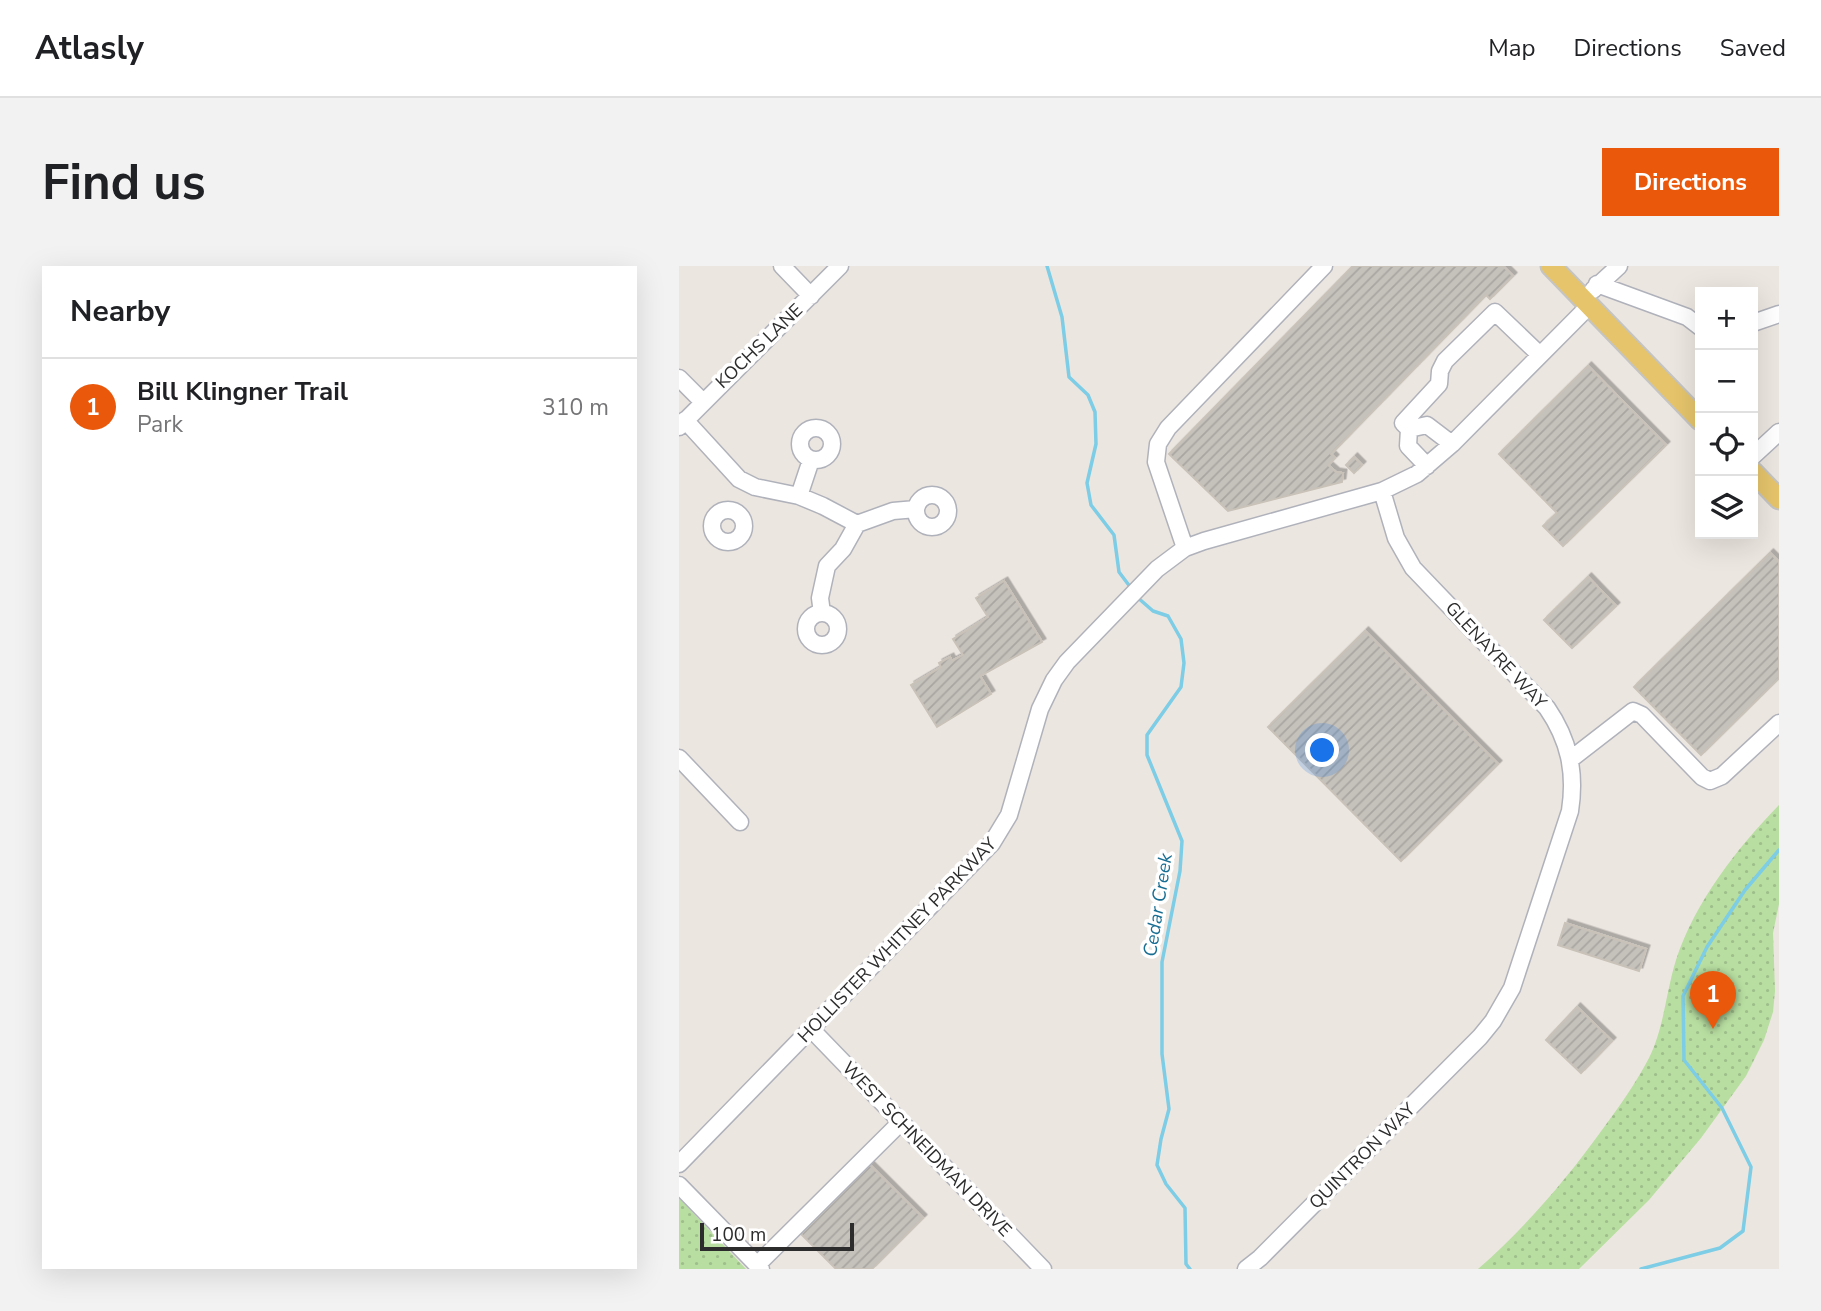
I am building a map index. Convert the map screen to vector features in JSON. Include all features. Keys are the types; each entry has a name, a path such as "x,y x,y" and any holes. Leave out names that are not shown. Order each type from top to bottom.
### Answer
{"main road":[{"path":"1551,266 1695,415"},
{"path":"1757,476 1779,499"}],"street":[{"path":"782,266 811,296"},
{"name":"KOCHS LANE","path":"682,424 840,266"},
{"path":"1185,548 1156,462 1158,444 1168,428 1324,266"},
{"path":"1597,284 1612,266"},
{"path":"1597,284 1619,266"},
{"path":"1597,284 1687,317 1695,323"},
{"name":"HOLLISTER WHITNEY PARKWAY","path":"679,1164 992,843 1009,815 1040,709 1054,680 1067,662 1157,569 1185,548 1204,541 1398,485 1427,466 1452,444 1540,355 1587,302 1597,284"},
{"path":"1427,466 1408,446 1409,429 1403,423 1439,384 1440,371 1445,361 1495,312 1540,355"},
{"path":"1758,321 1779,314"},
{"path":"679,378 703,401"},
{"path":"682,424 747,484 799,496 857,524"},
{"path":"1409,429 1427,425 1452,444"},
{"path":"1758,452 1779,432"},
{"path":"799,496 811,460"},
{"path":"735,511 747,484"},
{"name":"GLENAYRE WAY","path":"1382,491 1396,538 1413,568 1547,708 1557,723 1571,759 1573,793 1563,832"},
{"path":"822,613 820,598 827,566 843,549 857,524 893,511 916,509"},
{"path":"1571,759 1633,711 1642,715 1702,778 1710,781 1722,776 1779,723"},
{"path":"679,758 740,822"},
{"name":"QUINTRON WAY","path":"1246,1269 1260,1258 1493,1021 1512,988 1563,832"},
{"name":"WEST SCHNEIDMAN DRIVE","path":"812,1030 1043,1269"},
{"path":"679,1185 759,1267 901,1122"}],"green space":[{"path":"1779,805 1779,904 1773,933 1773,1012 1764,1040 1746,1076 1701,1138 1649,1200 1579,1269 1478,1269 1512,1237 1559,1185 1633,1086 1654,1046 1676,960 1694,917 1733,858"},
{"path":"679,1198 746,1269 679,1269"}],"building":[{"path":"1353,266 1503,266 1513,276 1490,299 1486,295 1331,454 1335,458 1328,465 1336,472 1343,473 1342,482 1228,511 1169,454"},
{"path":"1588,366 1666,445 1563,546 1543,526 1557,513 1499,454"},
{"path":"1354,457 1362,465 1354,473 1346,465"},
{"path":"1770,553 1779,562 1779,678 1701,755 1634,687"},
{"path":"1588,577 1616,606 1572,648 1544,620"},
{"path":"1004,581 1042,642 980,676 991,694 937,727 911,685 941,667 939,663 950,657 952,661 963,655 953,639 988,617 976,598"},
{"path":"1365,631 1498,764 1401,861 1268,727"},
{"path":"1565,923 1646,949 1639,971 1558,945"},
{"path":"1577,1007 1612,1041 1581,1073 1546,1040"},
{"path":"870,1165 923,1218 872,1269 836,1269 801,1234"}],"waterway":[{"name":"Cedar Creek","path":"1047,266 1062,317 1069,377 1088,395 1095,412 1096,444 1087,483 1091,505 1114,535 1119,572 1131,588"},
{"name":"Cedar Creek","path":"1137,597 1153,611 1168,616 1181,639 1184,663 1181,687 1147,735 1147,755 1182,841 1180,871 1162,962 1162,1054 1169,1109 1157,1165 1166,1184 1185,1208 1186,1264 1190,1269"},
{"path":"1641,1269 1720,1248 1743,1231 1751,1167 1722,1108 1684,1060 1683,996 1707,947 1745,890 1779,850"}],"place":[{"name":"Bill Klingner Trail","path":"1713,1029"}]}
